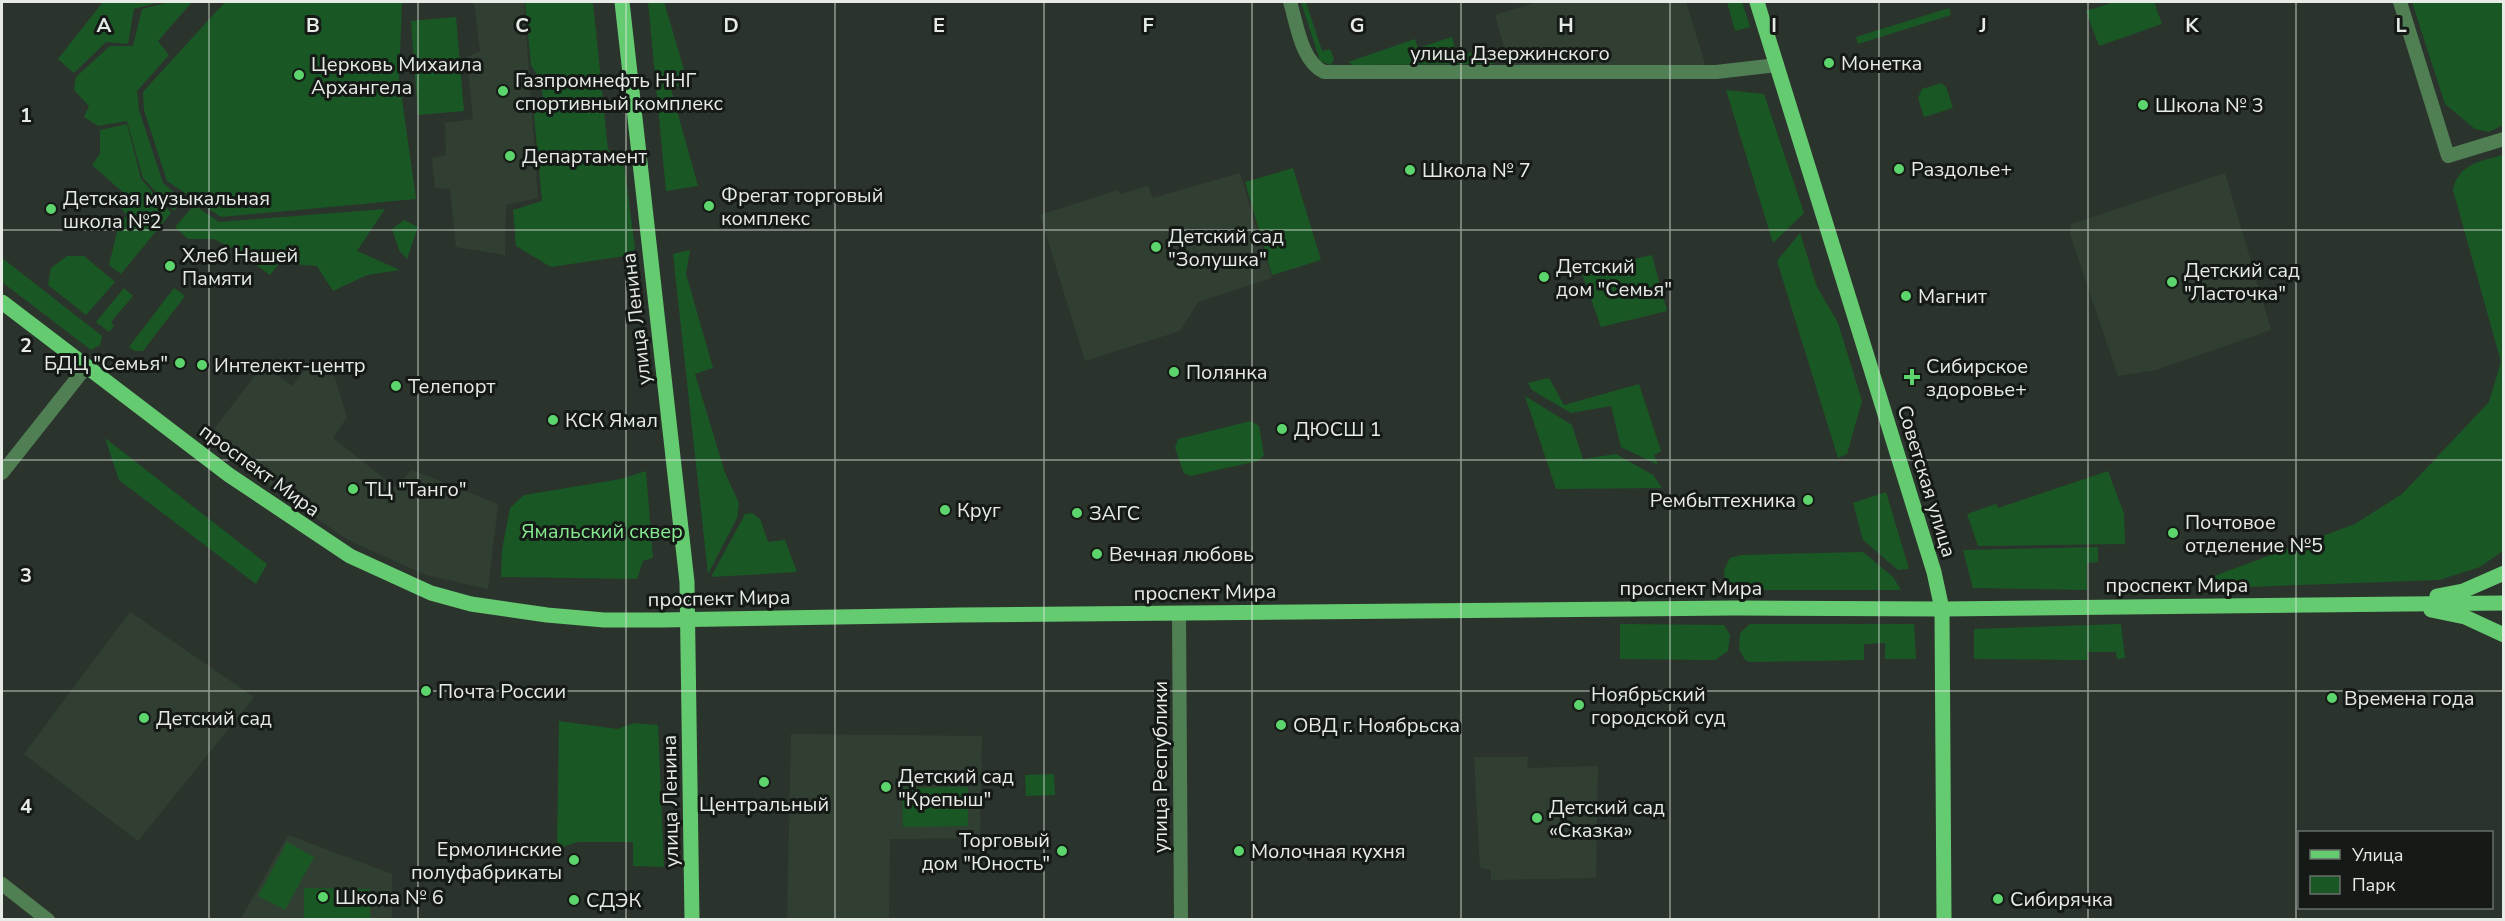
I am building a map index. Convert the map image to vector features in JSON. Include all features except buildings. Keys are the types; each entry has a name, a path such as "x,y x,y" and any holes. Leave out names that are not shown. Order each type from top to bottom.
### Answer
{"main road":[{"name":"улица Ленина","path":"622,2 687,582 692,920"},
{"name":"Советская улица","path":"1757,2 1930,561 1942,609 1944,920"},
{"name":"проспект Мира","path":"2,302 86,367 306,529 350,556 397,580 431,593 500,609 604,620 688,620 1735,608 1942,609 2504,603"},
{"path":"2399,603 2463,591 2504,573"},
{"path":"2399,603 2465,617 2504,635"}],"street":[{"name":"улица Дзержинского","path":"1290,2 1307,56 1317,68 1324,72 1716,72 1777,65"},
{"path":"2400,2 2448,156 2504,139"},
{"path":"2,473 86,367"},
{"name":"улица Республики","path":"1179,614 1181,920"},
{"path":"2,884 48,920"}],"shaded area":[{"path":"474,2 524,2 538,198 506,205 505,255 456,247 450,189 435,188 432,158 446,155 445,123 473,119 467,57 480,51"},
{"path":"1537,2 1686,2 1706,67 1510,68 1495,15"},
{"name":"Детский сад \"Золушка\"","path":"1240,173 1272,278 1198,302 1180,331 1085,361 1040,215 1118,190 1120,194 1148,186 1153,198"},
{"name":"Детский сад \"Ласточка\"","path":"2225,173 2271,330 2156,370 2118,376 2070,234 2071,224"},
{"path":"312,361 335,378 347,417 333,438 395,487 412,470 498,504 488,589 426,575 348,540 283,495 208,437 263,365 292,386"},
{"name":"Детский сад","path":"130,612 254,697 138,841 24,754"},
{"name":"Детский сад \"Крепыш\"","path":"791,734 982,736 980,838 890,839 889,919 787,920"},
{"name":"Детский сад «Сказка»","path":"1474,757 1528,757 1527,768 1598,766 1596,878 1491,880 1491,870 1480,868"},
{"name":"Школа № 6","path":"288,835 392,874 392,919 240,920"}],"green space":[{"path":"103,2 160,2 134,9 128,44 106,42 74,73 58,59"},
{"path":"169,2 192,2 158,41 169,55 137,91 139,110 163,183 183,200 174,211 143,178 127,121 98,126 84,117 89,106 74,90 76,77 110,46 133,46 142,9"},
{"path":"225,2 402,2 399,78 416,199 221,217 167,181 144,110 143,92"},
{"path":"525,2 593,2 608,150 623,155 635,248 632,255 551,267 516,246 513,210 542,201 534,115 543,100 541,81 531,65"},
{"path":"648,2 664,2 688,83 671,89 698,186 666,191"},
{"path":"1301,2 1306,2 1322,51 1330,49 1334,59 1331,65 1320,61"},
{"path":"1727,2 1742,2 1750,27 1735,31"},
{"path":"2114,2 2154,2 2162,24 2099,46 2086,11"},
{"path":"2412,2 2503,2 2503,125 2489,132 2475,129 2445,104"},
{"path":"1949,8 1951,15 1858,44 1856,37"},
{"path":"456,17 464,111 418,115 411,21"},
{"path":"1452,37 1457,56 1491,47 1494,64 1353,65 1348,62 1415,39 1418,48"},
{"path":"1941,83 1946,87 1953,108 1924,117 1918,98 1922,89"},
{"path":"1726,90 1764,94 1804,213 1773,243"},
{"path":"127,124 141,179 171,213 121,274 109,265 118,228 127,215 118,205 126,195 92,165 100,154 100,130"},
{"path":"2503,155 2503,551 2480,567 2439,580 2220,588 2214,576 2355,524 2402,494 2489,402 2501,362 2453,190 2460,174 2465,169"},
{"path":"1293,168 1321,260 1272,275 1245,182"},
{"path":"194,205 219,222 385,209 357,251 400,270 367,275 333,291 317,266 279,263 270,275 239,252 214,239 188,239 175,227"},
{"path":"404,220 418,227 407,259 399,250 392,229"},
{"path":"1800,233 1817,287 1838,323 1862,401 1847,454 1838,458 1777,261"},
{"path":"690,250 686,274 713,368 695,374 725,473 739,503 737,518 708,574 673,254"},
{"path":"1652,255 1667,311 1601,327 1581,271"},
{"path":"67,256 84,256 115,282 86,315 48,285 51,268"},
{"path":"2,258 102,336 100,345 91,350 2,282"},
{"path":"124,288 133,296 111,322 114,326 109,332 96,322"},
{"path":"174,288 185,296 143,351 135,351 129,347"},
{"path":"1549,378 1564,405 1639,384 1661,451 1654,455 1658,465 1621,447 1611,406 1571,413 1532,390 1528,383"},
{"path":"1525,396 1572,425 1583,459 1616,454 1653,475 1662,488 1556,489"},
{"path":"1251,421 1259,426 1264,455 1258,461 1190,476 1184,473 1175,448 1178,439"},
{"path":"105,438 267,564 256,584 119,480"},
{"name":"Ямальский сквер","path":"646,471 653,558 643,561 637,579 501,577 502,550 510,508 524,495 621,479"},
{"path":"2108,471 2124,514 2125,544 1978,546 1967,514 1996,504 1998,508"},
{"path":"1886,492 1909,569 1898,570 1863,540 1853,503"},
{"path":"752,513 760,519 768,542 785,540 797,572 711,577 745,514"},
{"path":"2098,547 2098,562 2087,563 2087,590 1973,588 1963,550"},
{"path":"1863,552 1893,577 1901,590 1726,590 1724,570 1730,558 1742,555"},
{"path":"1620,624 1724,625 1730,635 1728,651 1715,660 1620,659"},
{"path":"1750,624 1914,624 1916,659 1885,659 1885,643 1864,644 1864,660 1750,662 1745,660 1739,649 1740,633"},
{"path":"2121,624 2125,658 2117,659 2116,652 2087,652 2088,660 1974,659 1974,629"},
{"path":"559,721 617,729 634,723 658,725 664,867 633,866 633,842 577,842 557,849"},
{"path":"1054,774 1055,795 1026,796 1025,775"},
{"path":"968,787 968,826 903,827 902,788"},
{"path":"287,842 314,857 285,910 258,896"},
{"path":"304,888 370,889 370,919 304,919"}],"place":[{"name":"Монетка","path":"1829,63"},
{"name":"Церковь Михаила Архангела","path":"299,75"},
{"name":"Газпромнефть ННГ спортивный комплекс","path":"503,91"},
{"name":"Школа № 3","path":"2143,105"},
{"name":"Департамент","path":"510,156"},
{"name":"Раздолье+","path":"1899,169"},
{"name":"Школа № 7","path":"1410,170"},
{"name":"Фрегат торговый комплекс","path":"709,206"},
{"name":"Детская музыкальная школа №2","path":"51,209"},
{"name":"Детский сад \"Золушка\"","path":"1156,247"},
{"name":"Хлеб Нашей Памяти","path":"170,266"},
{"name":"Детский дом \"Семья\"","path":"1544,277"},
{"name":"Детский сад \"Ласточка\"","path":"2172,282"},
{"name":"Магнит","path":"1906,296"},
{"name":"БДЦ \"Семья\"","path":"180,363"},
{"name":"Интелект-центр","path":"202,365"},
{"name":"Полянка","path":"1174,372"},
{"name":"Сибирское здоровье+","path":"1912,377"},
{"name":"Телепорт","path":"396,386"},
{"name":"КСК Ямал","path":"553,420"},
{"name":"ДЮСШ 1","path":"1282,429"},
{"name":"ТЦ \"Танго\"","path":"353,489"},
{"name":"Рембыттехника","path":"1808,500"},
{"name":"Круг","path":"945,510"},
{"name":"ЗАГС","path":"1077,513"},
{"name":"Почтовое отделение №5","path":"2173,533"},
{"name":"Вечная любовь","path":"1097,554"},
{"name":"Почта России","path":"426,691"},
{"name":"Времена года","path":"2332,698"},
{"name":"Ноябрьский городской суд","path":"1579,705"},
{"name":"Детский сад","path":"144,718"},
{"name":"ОВД г. Ноябрьска","path":"1281,725"},
{"name":"Центральный","path":"764,782"},
{"name":"Детский сад \"Крепыш\"","path":"886,787"},
{"name":"Детский сад «Сказка»","path":"1537,818"},
{"name":"Торговый дом \"Юность\"","path":"1062,851"},
{"name":"Молочная кухня","path":"1239,851"},
{"name":"Ермолинские полуфабрикаты","path":"574,860"},
{"name":"Школа № 6","path":"323,897"},
{"name":"Сибирячка","path":"1998,899"},
{"name":"СДЭК","path":"574,900"}]}
